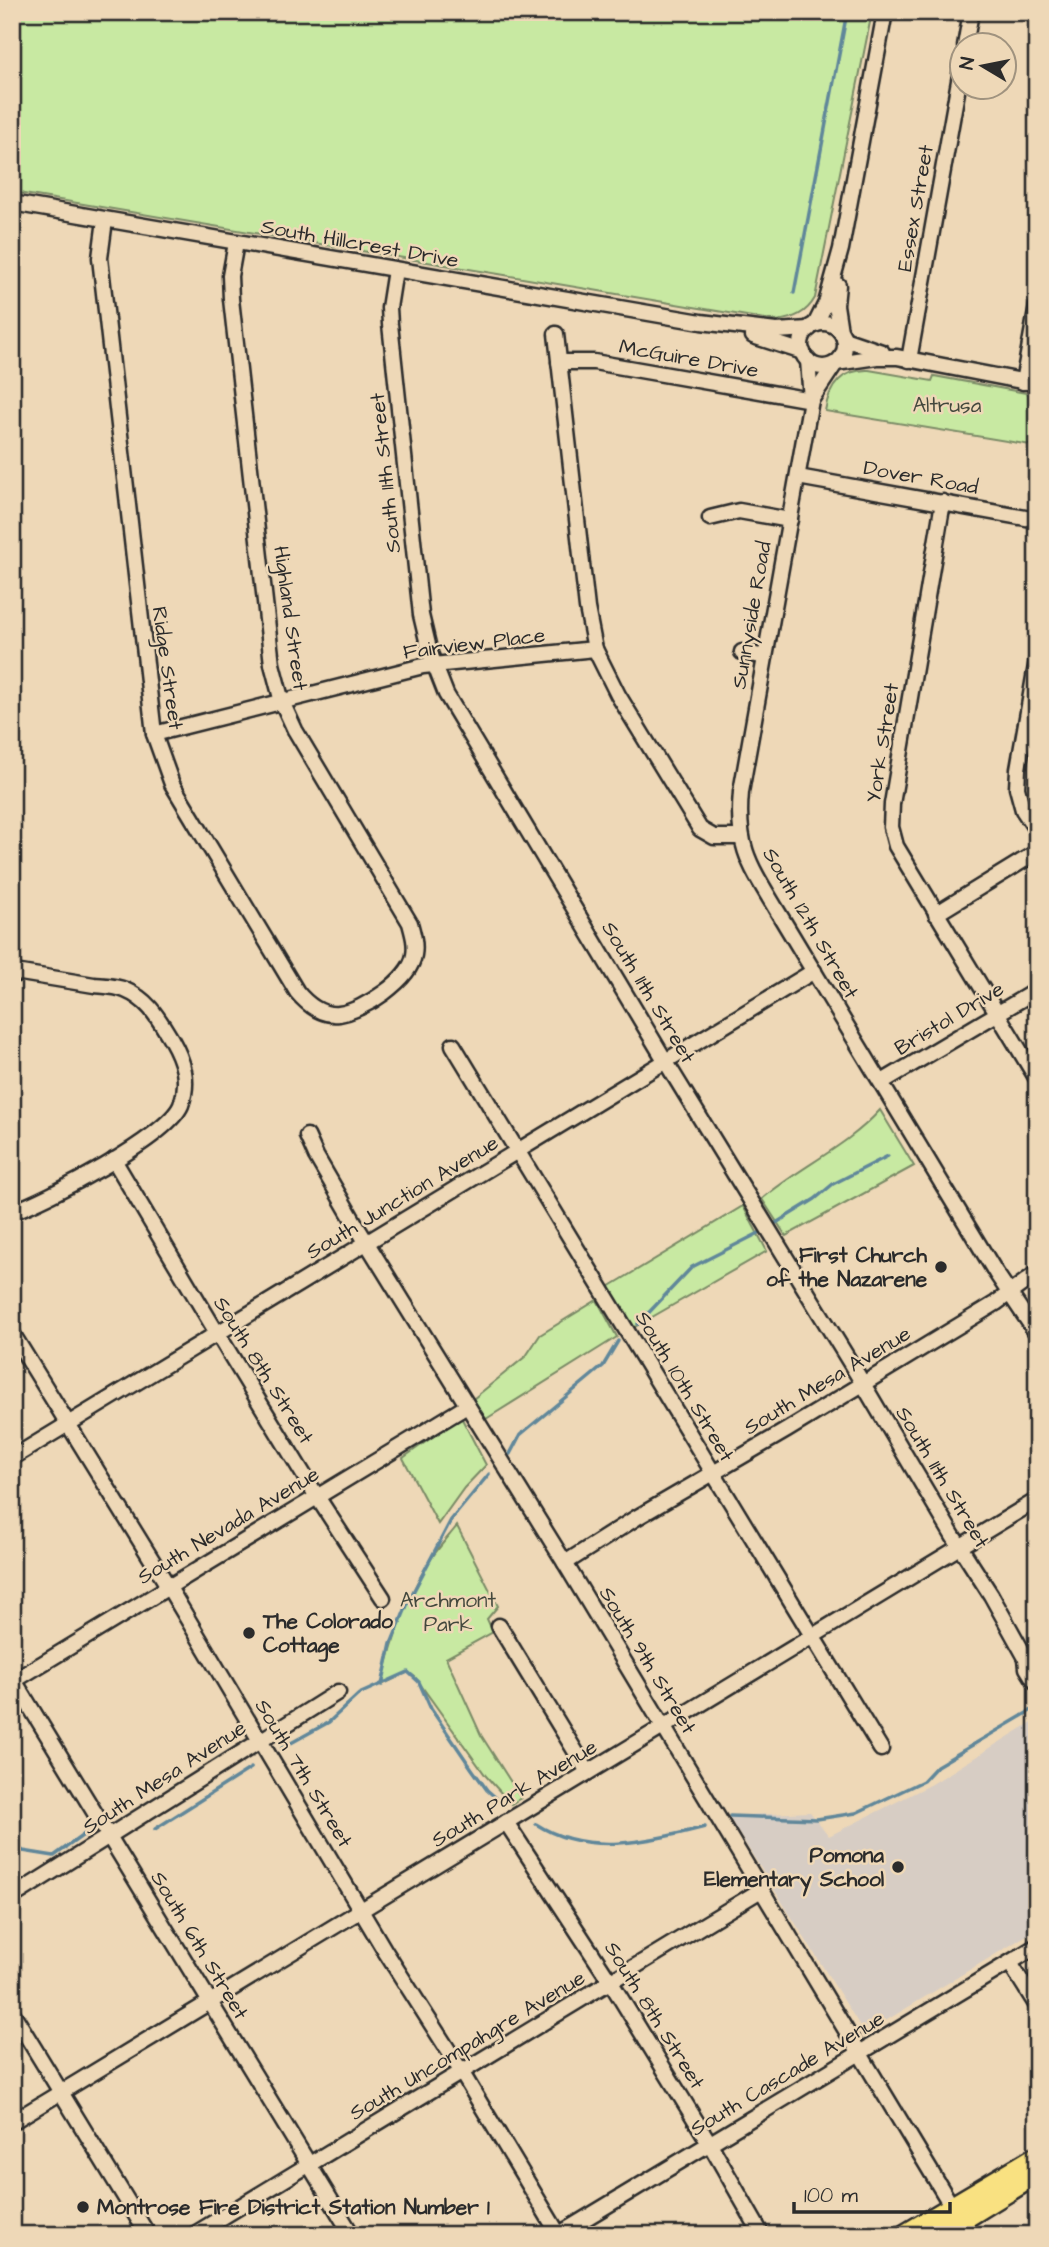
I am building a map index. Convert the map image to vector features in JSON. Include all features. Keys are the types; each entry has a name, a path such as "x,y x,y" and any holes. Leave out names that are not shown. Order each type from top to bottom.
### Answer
{"highway":[{"path":"904,2235 960,2221 1037,2156"},
{"path":"938,2235 1037,2174"}],"street":[{"path":"805,356 803,339 826,303 841,249 885,12"},
{"path":"967,32 971,12"},
{"name":"Essex Street","path":"903,359 954,102"},
{"name":"South Hillcrest Drive","path":"12,203 701,322"},
{"name":"Ridge Street","path":"105,220 100,258 154,733 173,784 304,1001 319,1011 338,1014 380,995"},
{"name":"Highland Street","path":"236,243 230,276 231,299 272,664 282,702 295,730 410,923 415,939 410,967 400,980 380,995"},
{"path":"836,363 844,353 836,305 841,249"},
{"name":"South 11th Street","path":"395,270 390,296 390,324 421,615 434,665 459,719 997,1606 1026,1658 1027,1668 1035,1681"},
{"path":"701,322 781,343 821,367 877,357 903,359 1030,383 1037,306"},
{"path":"701,322 776,331 828,324 842,335 903,359"},
{"name":"South 12th Street","path":"556,334 587,608 596,649 618,695 700,829 714,837 740,837 752,869 1037,1334"},
{"name":"Sunnyside Road","path":"740,837 741,792 811,400 805,356"},
{"name":"McGuire Drive","path":"559,362 594,362 811,400"},
{"name":"Sunnyside Road","path":"811,400 836,363"},
{"name":"Dover Road","path":"798,477 1037,520"},
{"name":"York Street","path":"943,502 892,804 891,827 896,846 1037,1079"},
{"path":"710,517 739,511 790,520"},
{"name":"Fairview Place","path":"154,733 434,665 596,649"},
{"path":"742,652 765,657"},
{"path":"1037,660 1017,788 1023,810 1037,831"},
{"path":"936,914 1037,852"},
{"name":"South Junction Avenue","path":"12,1458 814,971"},
{"path":"12,975 20,973 124,989 142,999 152,1008 181,1057 186,1081 180,1106 165,1126 114,1160 39,1202 12,1212"},
{"name":"Bristol Drive","path":"882,1082 1037,990"},
{"name":"South 10th Street","path":"453,1045 881,1749"},
{"name":"South 9th Street","path":"307,1136 366,1243 565,1563 960,2221"},
{"name":"South 8th Street","path":"114,1160 316,1495 383,1598"},
{"name":"South Mesa Avenue","path":"565,1563 996,1303 1037,1273"},
{"name":"South 7th Street","path":"12,1333 168,1586 558,2235"},
{"name":"South Nevada Avenue","path":"13,1680 467,1406"},
{"name":"South Park Avenue","path":"12,2122 1037,1500"},
{"path":"499,1626 589,1772"},
{"name":"South 6th Street","path":"13,1680 352,2235"},
{"name":"South Mesa Avenue","path":"12,1897 338,1692"},
{"name":"South 8th Street","path":"506,1822 610,1981 710,2144 762,2235"},
{"name":"South Uncompahgre Avenue","path":"193,2235 761,1890"},
{"name":"South Cascade Avenue","path":"558,2235 1037,1946"},
{"path":"1010,1963 1037,2006"},
{"path":"12,2012 148,2235"}],"shaded area":[{"name":"Pomona Elementary School","path":"1037,1719 1037,1929 872,2029 860,2026 728,1816 810,1812 829,1836 932,1784"}],"green space":[{"path":"12,12 872,12 815,298 808,308 799,314 777,321 12,192"},
{"name":"Altrusa","path":"869,370 932,381 934,376 1037,395 1037,446 825,411 830,394 838,381 851,372"},
{"path":"880,1110 914,1166 786,1236 762,1199 853,1135"},
{"path":"743,1206 767,1251 633,1328 607,1288"},
{"path":"597,1300 617,1337 486,1419 473,1399 526,1356 540,1335"},
{"path":"461,1417 486,1465 464,1488 438,1524 403,1458"},
{"name":"Archmont Park","path":"457,1526 498,1606 487,1619 493,1632 446,1658 481,1735 521,1798 511,1804 486,1776 415,1677 408,1672 382,1685 396,1634 415,1586 433,1556"}],"waterway":[{"path":"794,293 847,12"},
{"path":"776,1223 815,1199 833,1184 888,1156"},
{"path":"638,1324 692,1267 761,1232"},
{"path":"510,1454 520,1435 603,1366 618,1341"},
{"path":"382,1685 391,1644 410,1598 451,1520 489,1474"},
{"path":"282,1748 329,1722 359,1694 408,1672 419,1682 431,1709 487,1790 504,1805"},
{"path":"730,1816 817,1819 856,1813 923,1781 937,1766 1037,1707"},
{"path":"155,1829 251,1768"},
{"path":"536,1824 556,1834 597,1843 641,1841 705,1827"},
{"path":"12,1841 23,1851 54,1856 86,1833"}],"place":[{"name":"First Church of the Nazarene","path":"941,1267"},
{"name":"The Colorado Cottage","path":"249,1633"},
{"name":"Pomona Elementary School","path":"898,1867"},
{"name":"Montrose Fire District Station Number 1","path":"83,2207"}]}
